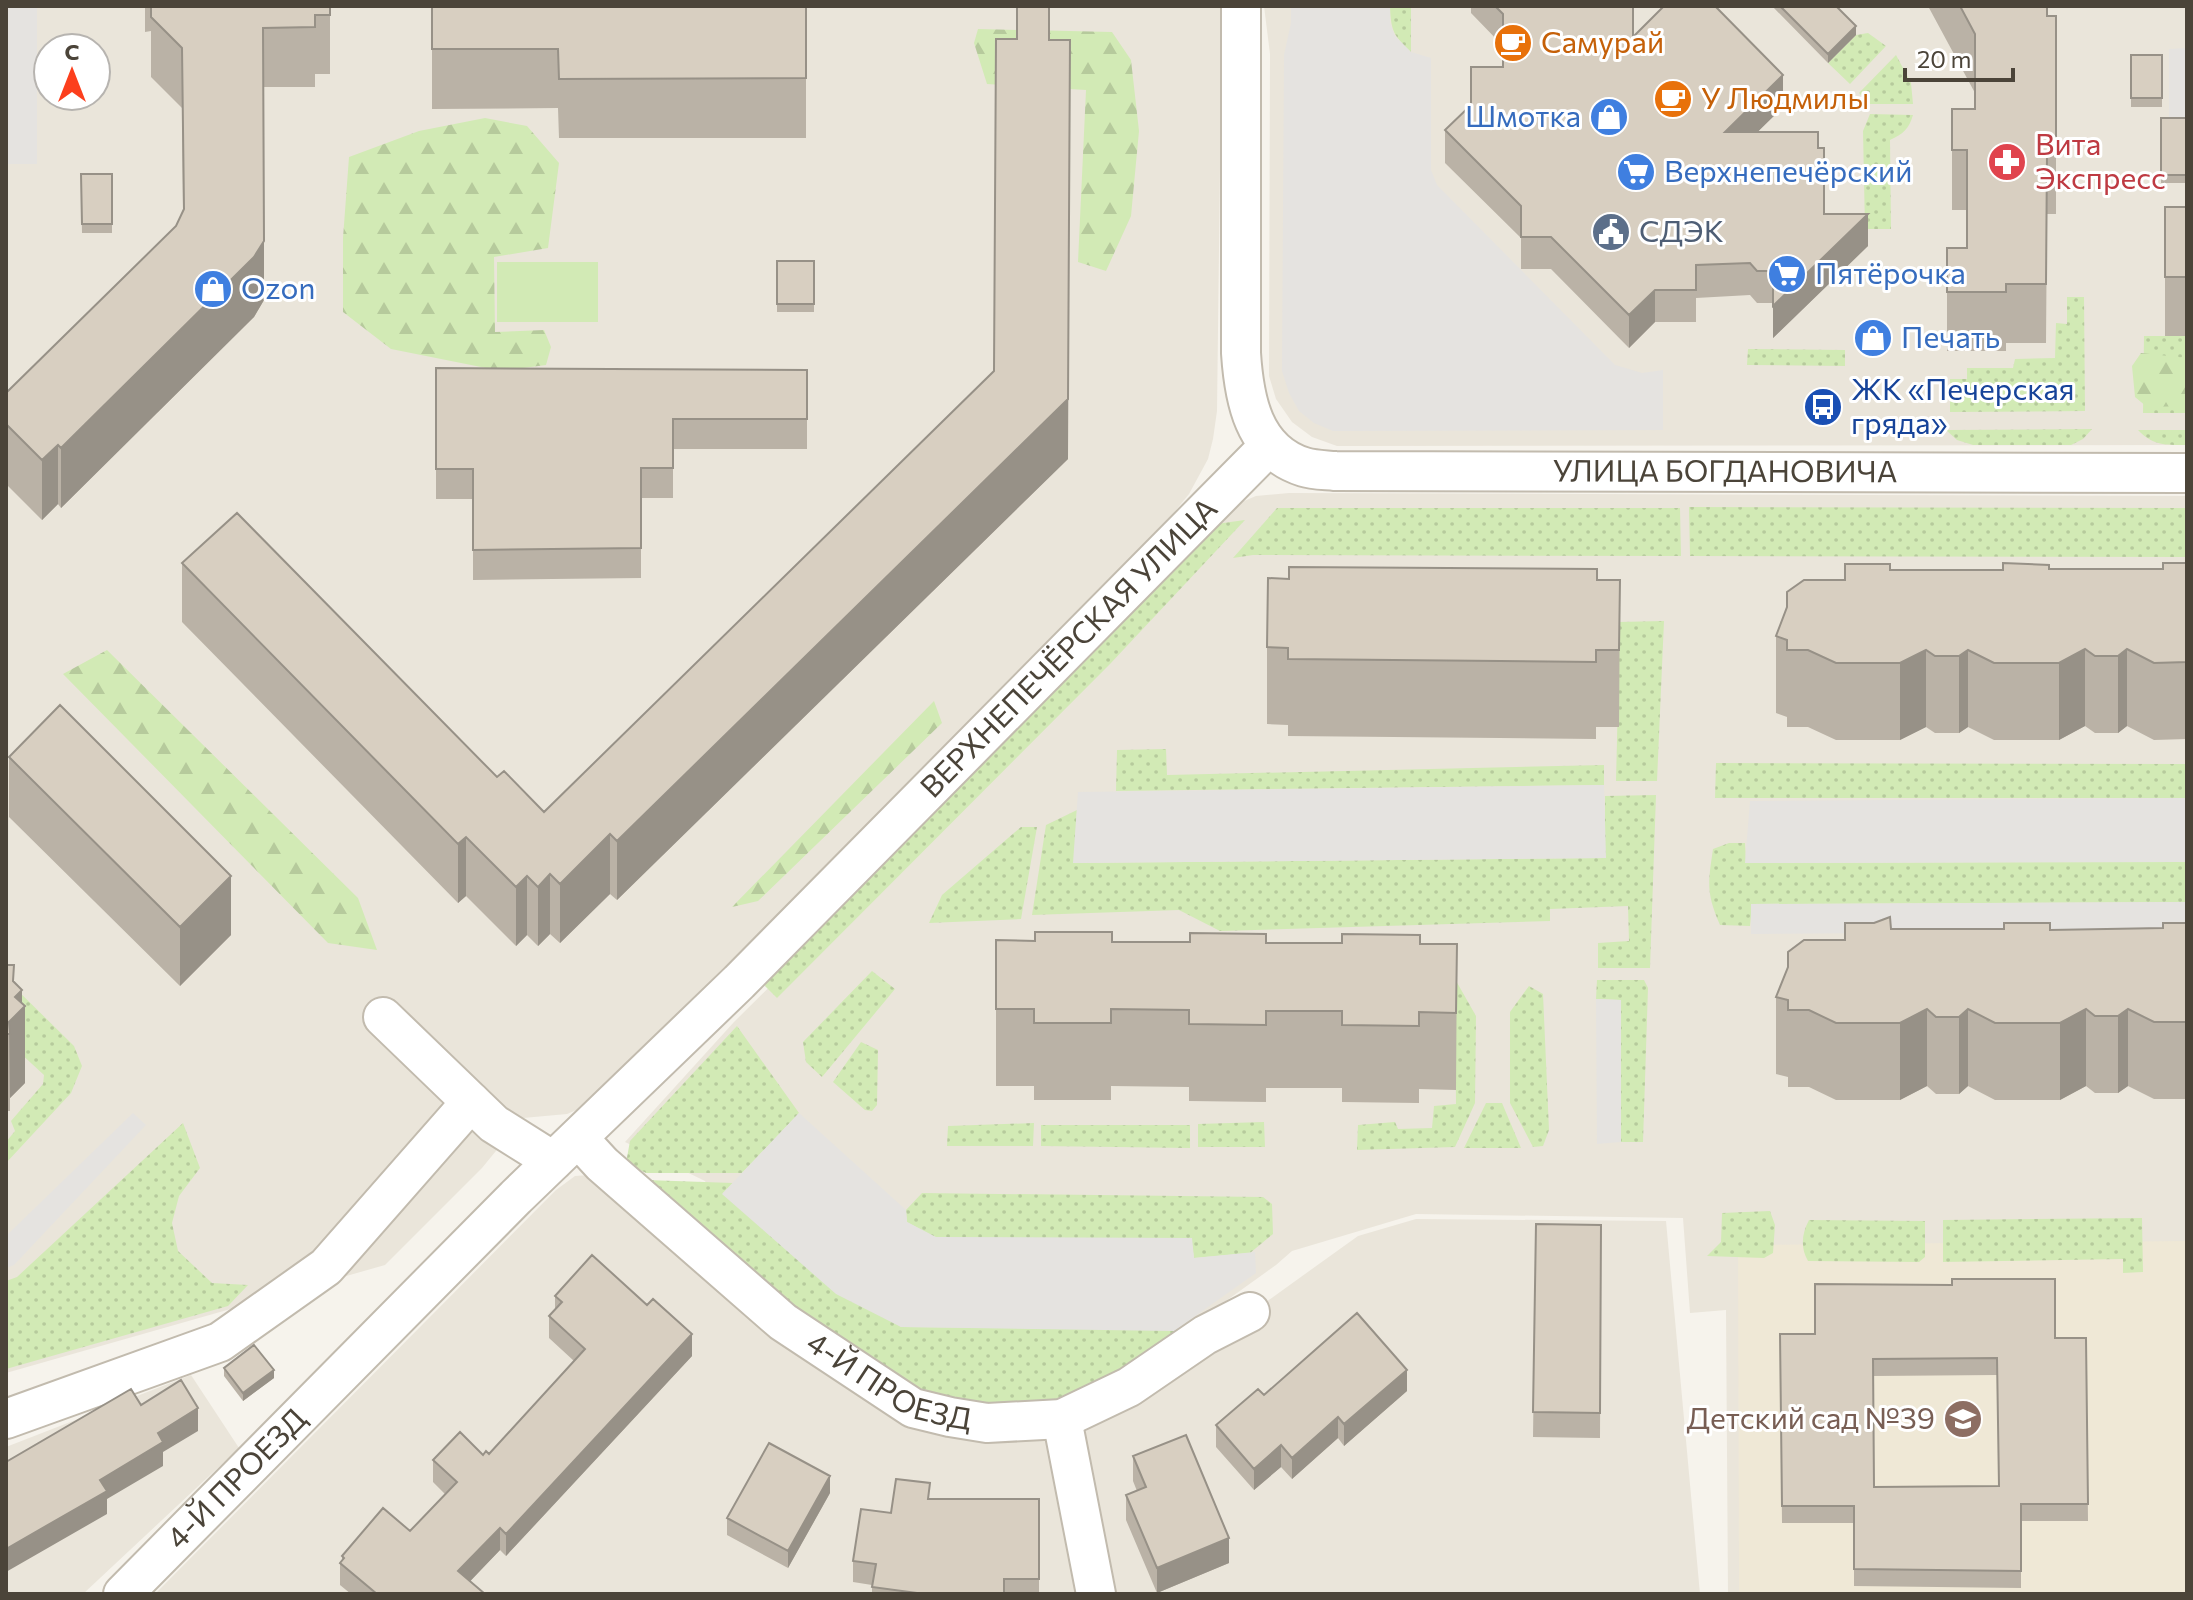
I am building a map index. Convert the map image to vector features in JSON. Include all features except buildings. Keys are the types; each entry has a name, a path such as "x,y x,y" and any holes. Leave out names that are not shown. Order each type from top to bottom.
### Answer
{"street":[{"path":"1241,6 1241,353 1244,394 1255,423 1269,446"},
{"name":"УЛИЦА БОГДАНОВИЧА","path":"1269,446 1302,467 1335,471 2187,473"},
{"name":"ВЕРХНЕПЕЧЁРСКАЯ УЛИЦА","path":"566,1150 739,982 1269,446"},
{"path":"383,1017 494,1124 566,1150"},
{"path":"6,1419 220,1342 326,1267 471,1102"},
{"name":"4-Й ПРОЕЗД","path":"123,1594 566,1150 602,1164 783,1322 913,1408 987,1423 1062,1419 1129,1387 1205,1335 1250,1312"},
{"path":"1062,1419 1096,1594"}],"shaded area":[{"path":"6,6 1222,6 1217,411 1208,459 1189,494 1150,542 606,1093 567,1114 523,1118 482,1168 385,1265 6,1373"},
{"path":"6,6 37,6 37,32 32,32 32,112 37,112 37,164 6,164"},
{"path":"1264,6 2187,6 2187,445 1337,446 1312,437 1292,422 1276,399 1269,376 1270,54"},
{"path":"1291,6 1390,6 1390,23 1395,36 1411,52 1431,58 1431,170 1437,185 1615,365 1642,373 1663,370 1663,430 1333,431 1314,423 1299,411 1282,371 1284,55 1291,23"},
{"path":"2187,48 2187,119 2169,118 2169,49"},
{"path":"1289,493 2187,496 2187,1594 1728,1594 1726,1310 1690,1313 1683,1218 1416,1214 1292,1251 1113,1382 910,1391 733,1239 705,1181 625,1142 734,1022 945,812 1237,504 1256,496"},
{"path":"1604,785 1606,858 1073,863 1078,792"},
{"path":"2187,798 2187,862 1745,863 1750,801"},
{"path":"2187,902 2187,931 1751,934 1751,904"},
{"path":"1596,999 1621,1000 1621,1142 1597,1144"},
{"path":"133,1113 146,1125 14,1265 6,1268 6,1236"},
{"path":"799,1113 906,1210 907,1222 936,1237 1192,1238 1194,1258 1255,1252 1256,1273 1174,1331 901,1327 836,1294 722,1194"},
{"path":"590,1175 771,1334 885,1413 919,1430 958,1439 1047,1432 1081,1594 155,1594 556,1190 575,1176"},
{"path":"1416,1219 1666,1221 1700,1594 1110,1594 1082,1434 1358,1236"},
{"name":"Детский сад №39","path":"2187,1241 2187,1594 1739,1594 1738,1245"},
{"path":"191,1375 239,1448 83,1594 6,1594 6,1447"}],"green space":[{"path":"1390,6 1411,6 1411,52 1394,32"},
{"path":"978,29 1112,32 1131,60 1139,131 1131,216 1106,271 1078,262 1086,90 987,84 974,43"},
{"path":"1868,33 1886,46 1850,84 1828,63 1856,35"},
{"path":"1896,55 1911,83 1913,104 1870,104 1859,93"},
{"path":"1870,114 1913,115 1905,130 1890,140 1891,229 1865,229 1863,131"},
{"path":"485,118 527,126 559,163 548,248 494,257 495,332 544,330 551,347 546,365 501,371 391,349 343,312 343,238 349,157 419,131"},
{"path":"497,262 598,262 598,322 497,322"},
{"path":"2067,297 2084,297 2085,411 1950,412 1950,379 1967,379 1967,368 2013,368 2015,359 2055,358 2056,323 2067,324"},
{"path":"2144,336 2187,336 2187,413 2143,413"},
{"path":"1748,349 1845,350 1845,366 1747,365"},
{"path":"2141,353 2187,358 2187,406 2147,407 2135,397 2132,366"},
{"path":"2092,429 2083,439 2071,445 1973,445 1957,440 1946,430"},
{"path":"2138,430 2187,430 2187,445 2155,442"},
{"path":"1689,507 2187,508 2187,557 1690,556"},
{"path":"1277,508 1680,508 1681,556 1253,555 1233,558"},
{"path":"1245,520 1110,664 777,998 765,986 770,969 1201,526"},
{"path":"1664,621 1657,781 1616,781 1619,657 1571,623"},
{"path":"107,650 358,898 377,950 328,943 63,674"},
{"path":"934,701 942,723 758,901 732,907"},
{"path":"1166,749 1167,775 1604,765 1604,785 1116,791 1117,750"},
{"path":"1716,763 2187,764 2187,798 1715,798"},
{"path":"1656,795 1650,968 1598,968 1598,943 1629,941 1628,906 1550,909 1550,921 1220,931 1179,910 1032,915 1046,825 1077,810 1074,863 1605,858 1605,796"},
{"path":"1021,827 1037,827 1021,919 929,923 942,895"},
{"path":"1729,843 1745,843 1746,863 2187,862 2187,902 1752,904 1750,926 1720,925 1710,896 1710,871 1713,849"},
{"path":"872,971 895,989 822,1077 806,1062 803,1042"},
{"path":"6,979 74,1046 82,1066 71,1093 6,1163 6,1142 15,1131 11,1121 43,1084 44,1075 6,1040"},
{"path":"1455,979 1476,1016 1475,1103 1455,1147 1357,1150 1358,1125 1395,1122 1398,1129 1432,1128 1434,1106 1456,1104"},
{"path":"1597,980 1644,980 1648,988 1643,1142 1621,1142 1621,1000 1596,999"},
{"path":"1529,986 1543,994 1549,1130 1543,1146 1533,1147 1510,1103 1510,1012"},
{"path":"737,1026 799,1113 742,1173 646,1173 626,1163 630,1141"},
{"path":"861,1042 878,1050 877,1105 872,1111 865,1110 833,1082"},
{"path":"1486,1103 1502,1103 1521,1148 1464,1148"},
{"path":"1264,1122 1265,1147 1198,1147 1198,1124"},
{"path":"183,1123 200,1168 179,1196 172,1223 178,1251 212,1283 248,1285 228,1306 6,1369 6,1281 17,1277"},
{"path":"1034,1123 1033,1146 947,1146 948,1126"},
{"path":"1041,1125 1190,1125 1190,1148 1041,1146"},
{"path":"625,1170 646,1180 733,1183 723,1193 901,1327 1214,1330 1072,1415 913,1408"},
{"path":"922,1193 1263,1197 1272,1204 1273,1234 1250,1253 1194,1258 1191,1238 936,1238 907,1222 906,1210"},
{"path":"1770,1211 1775,1225 1773,1253 1764,1258 1707,1256 1721,1242 1722,1213"},
{"path":"2142,1218 2143,1272 2123,1273 2123,1259 1943,1262 1943,1220"},
{"path":"1809,1220 1925,1221 1925,1257 1919,1262 1808,1261 1803,1240"}],"place":[{"name":"Самурай","path":"1513,43"},
{"name":"У Людмилы","path":"1673,99"},
{"name":"Шмотка","path":"1609,117"},
{"name":"Вита Экспресс","path":"2007,162"},
{"name":"Верхнепечёрский","path":"1636,172"},
{"name":"СДЭК","path":"1611,232"},
{"name":"Пятёрочка","path":"1787,274"},
{"name":"Ozon","path":"213,289"},
{"name":"Печать","path":"1873,338"},
{"name":"ЖК «Печерская гряда»","path":"1823,407"},
{"name":"Детский сад №39","path":"1963,1419"}]}
